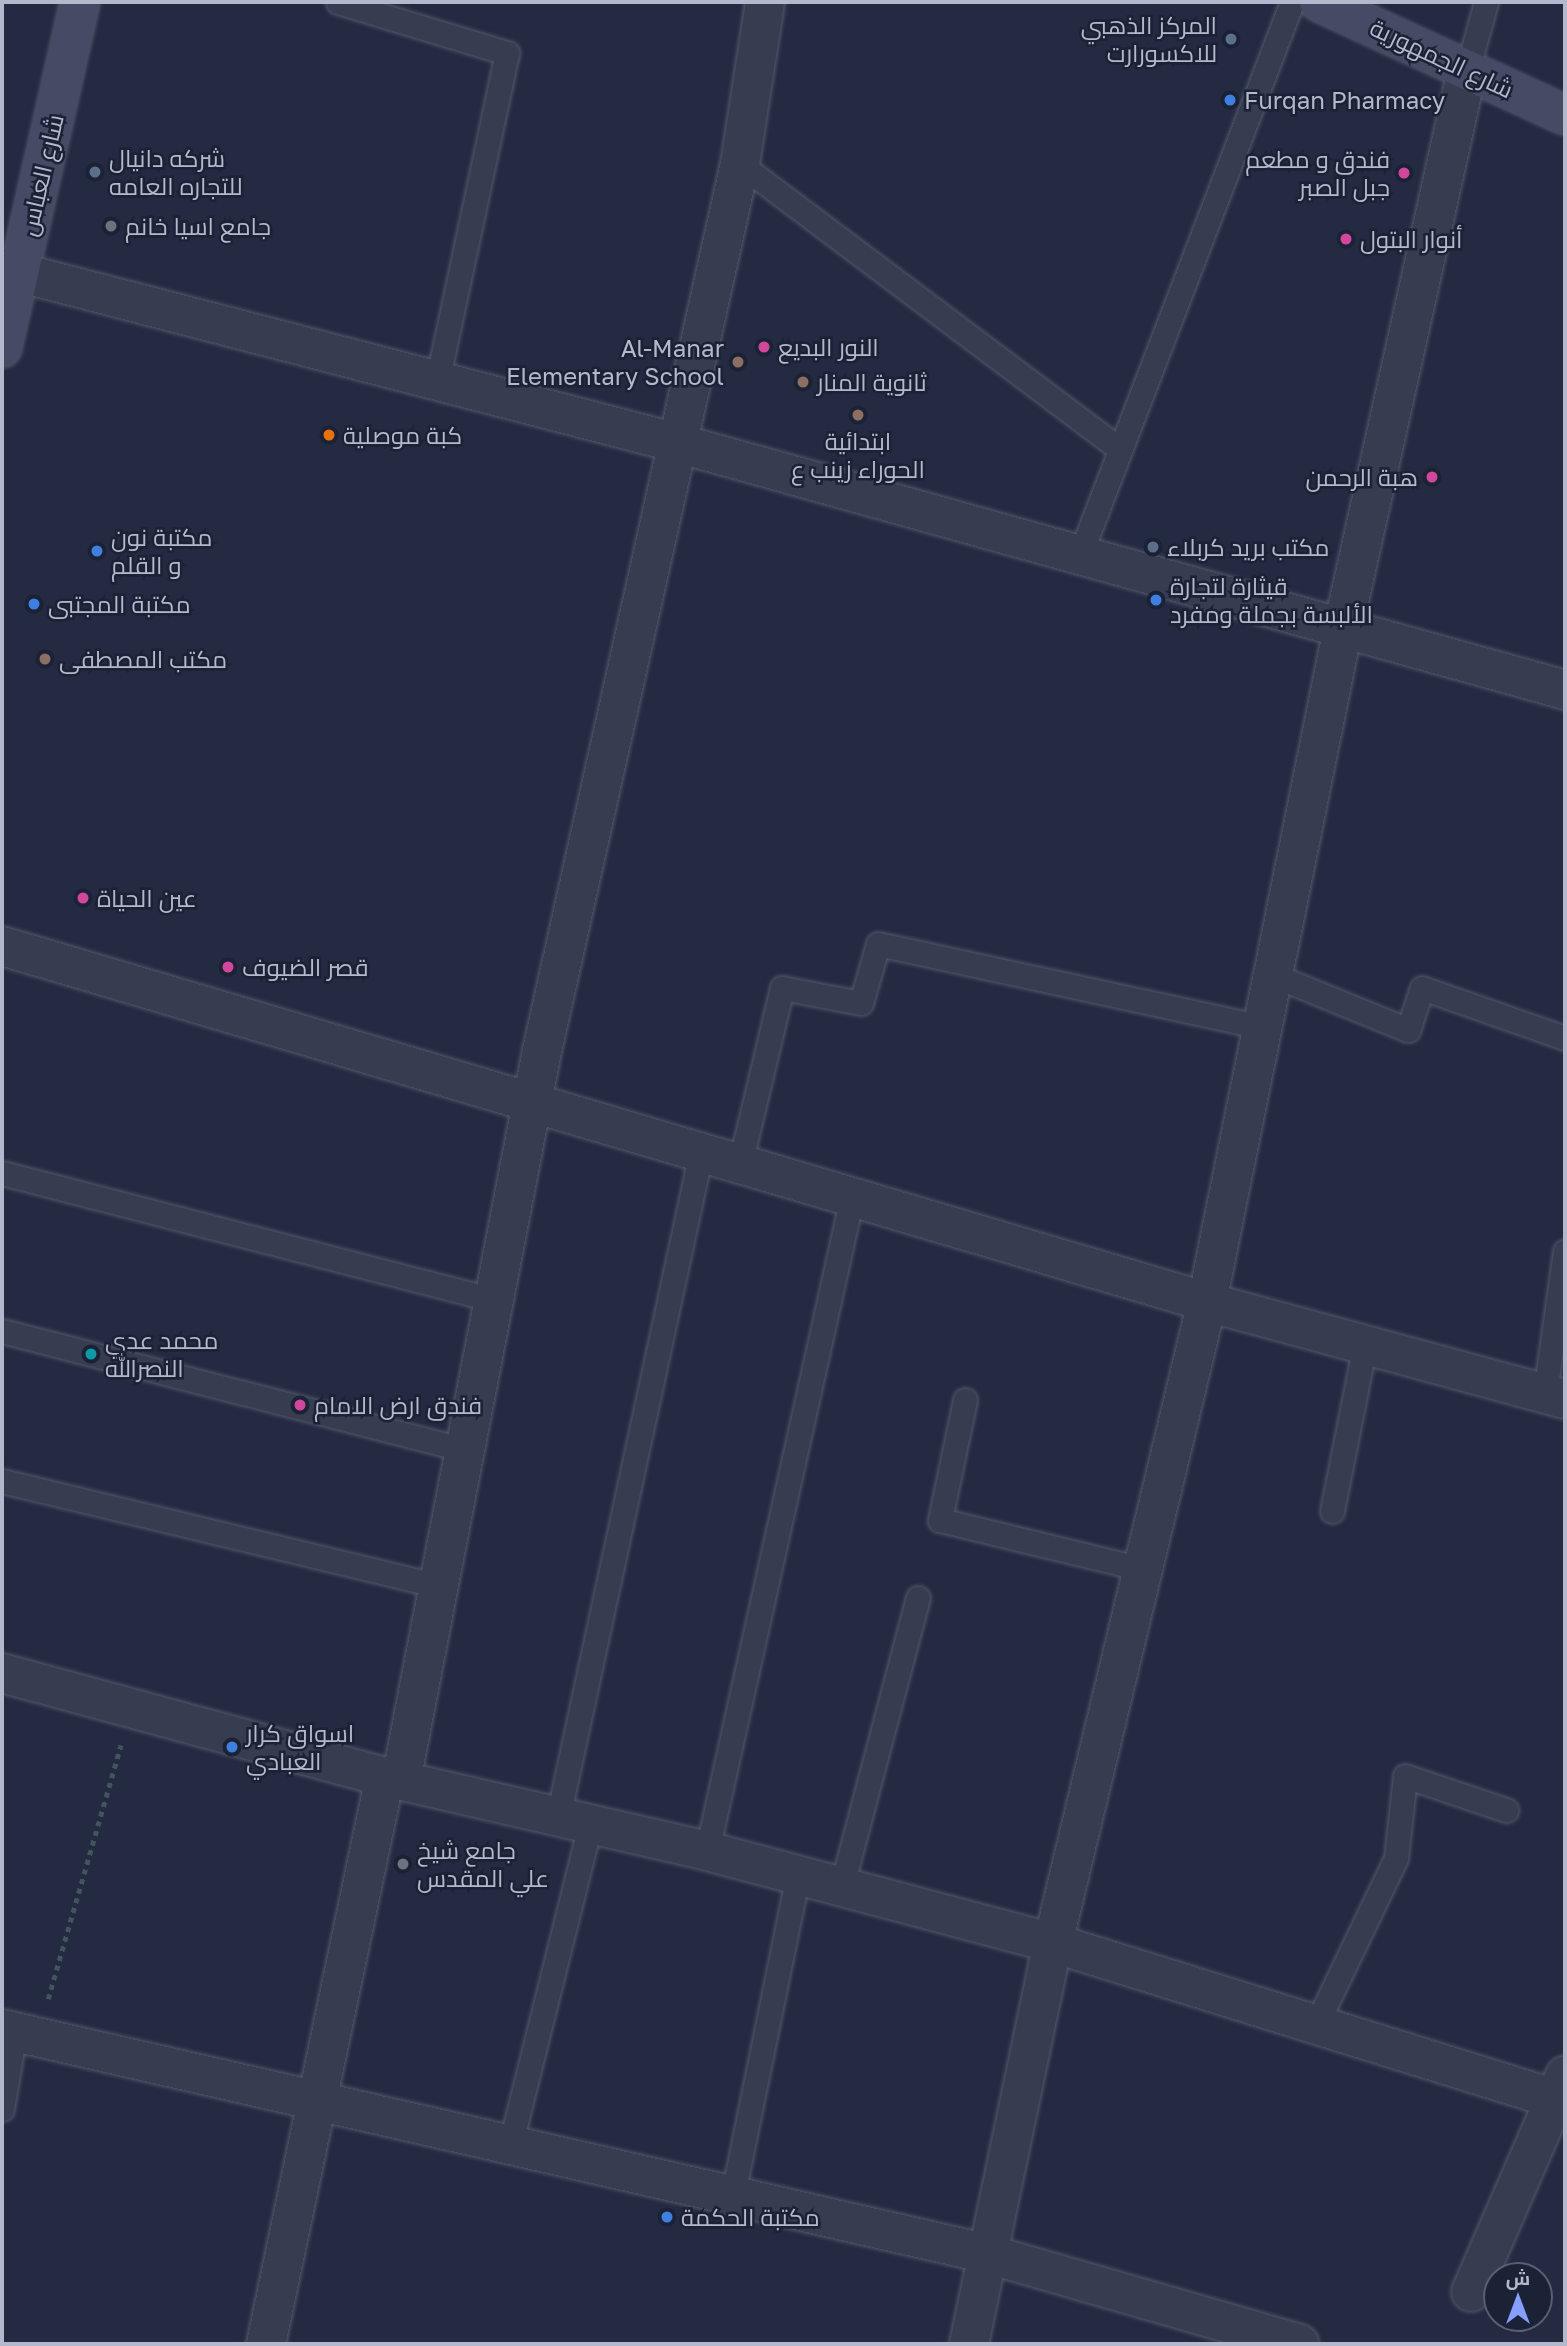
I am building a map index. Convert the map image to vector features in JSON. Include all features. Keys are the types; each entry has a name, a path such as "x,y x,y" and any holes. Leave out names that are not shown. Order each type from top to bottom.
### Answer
{"main road":[{"name":"شارع العباس","path":"2,348 10,271 80,2"},
{"name":"شارع الجمهورية","path":"1318,2 1565,114"}],"street":[{"path":"266,2344 318,2096 439,1586 533,1102 740,164 765,2"},
{"path":"969,2344 1053,1943 1207,1302 1343,628 1467,71"},
{"path":"10,271 677,443 1565,690"},
{"path":"2,947 1207,1302 1555,1396"},
{"path":"2,1673 393,1779 842,1885 1053,1943 1315,2025 1562,2092 1471,2292"},
{"path":"18,2033 318,2096 988,2254 1245,2337 1299,2344"}],"lane":[{"path":"338,2 507,53 437,383"},
{"path":"1080,555 1292,2"},
{"path":"1467,71 1486,2"},
{"path":"740,164 1120,449"},
{"path":"740,1164 782,988 861,1003 878,944 1262,1027"},
{"path":"1273,975 1408,1030 1422,988 1565,1038"},
{"path":"511,2142 701,1152"},
{"path":"2,1172 494,1300"},
{"path":"707,1851 852,1197"},
{"path":"1555,1396 1565,1251"},
{"path":"2,1331 466,1450"},
{"path":"1332,1511 1365,1344"},
{"path":"965,1401 940,1520 1143,1569"},
{"path":"2,1481 439,1586"},
{"path":"842,1885 918,1598"},
{"path":"1315,2025 1396,1858 1405,1776 1506,1810"},
{"path":"733,2194 798,1874"},
{"path":"2,2109 18,2033"}],"path":[{"path":"18,2033 132,1709"}],"place":[{"name":"المركز الذهبي للاكسورارت","path":"1231,39"},
{"name":"Furqan Pharmacy","path":"1230,100"},
{"name":"شركه دانيال للتجاره العامه","path":"95,172"},
{"name":"فندق و مطعم جبل الصبر","path":"1404,173"},
{"name":"جامع اسيا خانم","path":"111,226"},
{"name":"أنوار البتول","path":"1346,239"},
{"name":"النور البديع","path":"764,347"},
{"name":"Al-Manar Elementary School","path":"738,362"},
{"name":"ثانوية المنار","path":"803,382"},
{"name":"ابتدائية الحوراء زينب ع","path":"858,415"},
{"name":"كبة موصلية","path":"329,435"},
{"name":"هبة الرحمن","path":"1432,477"},
{"name":"مكتب بريد كربلاء","path":"1153,547"},
{"name":"مكتبة نون و القلم","path":"97,551"},
{"name":"قيثارة لتجارة الألبسة بجملة ومفرد","path":"1156,600"},
{"name":"مكتبة المجتبى","path":"34,604"},
{"name":"مكتب المصطفى","path":"45,659"},
{"name":"عين الحياة","path":"83,898"},
{"name":"قصر الضيوف","path":"228,967"},
{"name":"محمد عدي النصرالله","path":"91,1354"},
{"name":"فندق ارض الامام","path":"300,1405"},
{"name":"اسواق كرار العبادي","path":"232,1747"},
{"name":"جامع شيخ علي المقدس","path":"403,1864"},
{"name":"مكتبة الحكمة","path":"667,2217"}]}
